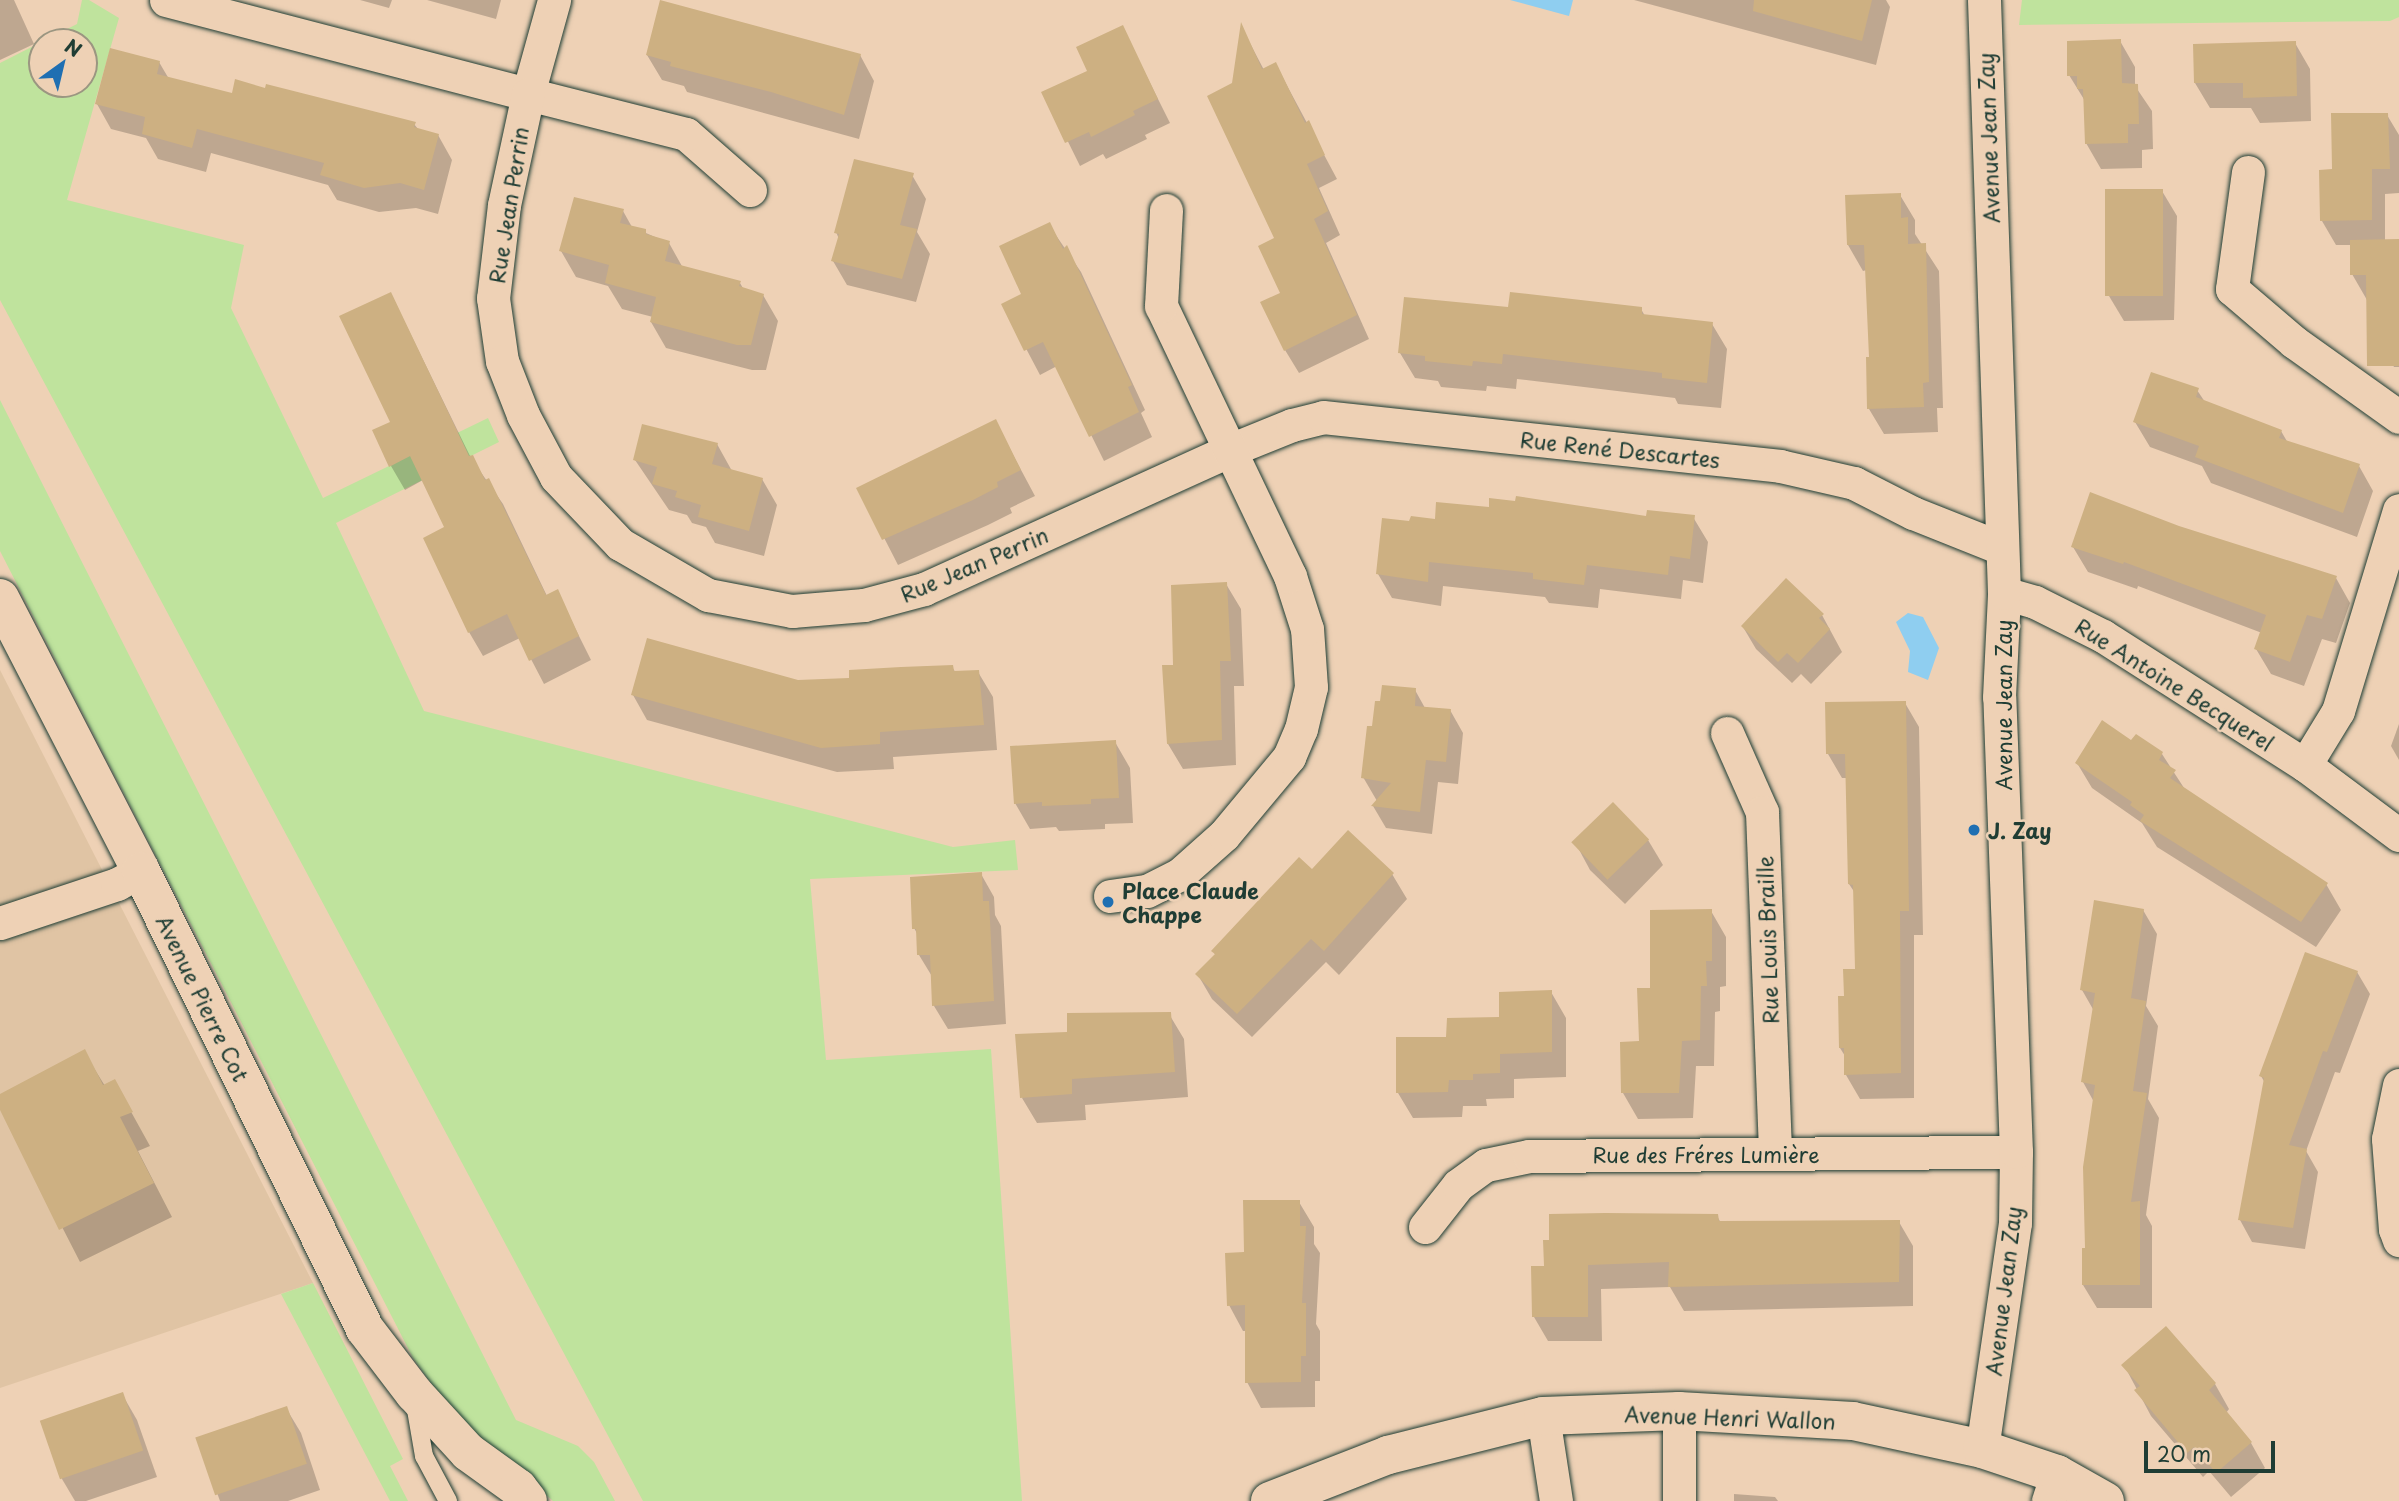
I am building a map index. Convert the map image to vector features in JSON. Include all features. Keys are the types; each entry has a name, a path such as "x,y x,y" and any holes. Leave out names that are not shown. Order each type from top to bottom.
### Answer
{"street":[{"path":"166,0 687,134 750,190"},
{"name":"Rue Jean Perrin","path":"554,0 528,94 504,205 493,298 502,361 523,415 556,477 620,544 708,595 792,611 864,606 924,589 1230,450"},
{"name":"Avenue Jean Zay","path":"1982,1449 2015,1223 2016,1152 1999,697 2004,593 1984,0"},
{"path":"2248,172 2232,289 2294,342 2399,417"},
{"path":"1110,896 1147,891 1179,875 1212,846 1272,781 1289,757 1301,729 1311,687 1307,629 1290,576 1161,306 1166,210"},
{"name":"Rue René Descartes","path":"1230,450 1292,425 1323,417 1780,466 1854,483 1913,513 2001,548"},
{"path":"2305,765 2338,711 2399,510"},
{"name":"Rue Antoine Becquerel","path":"2004,593 2035,602 2103,636 2305,765 2399,835"},
{"name":"Avenue Pierre Cot","path":"0,598 141,871 365,1329 414,1394 468,1452 518,1489 528,1501"},
{"name":"Rue Louis Braille","path":"1727,733 1762,812 1775,1154"},
{"path":"0,923 107,888 141,871"},
{"path":"2399,1085 2388,1139 2395,1228 2399,1240"},
{"name":"Rue des Fréres Lumière","path":"1425,1227 1458,1185 1486,1164 1529,1156 2016,1152"},
{"path":"1679,1411 1679,1501"},
{"name":"Avenue Henri Wallon","path":"1270,1501 1388,1455 1544,1416 1679,1411 1853,1421 1982,1449 2052,1487 2105,1501"},
{"path":"1544,1416 1556,1501"}],"lane":[{"name":"Avenue Pierre Cot","path":"414,1394 424,1456 447,1501"}],"shaded area":[{"path":"0,670 313,1283 0,1388"}],"green space":[{"path":"82,0 89,0 119,18 98,92 98,28 69,28 77,24"},
{"path":"2022,0 2399,0 2399,17 2390,21 2019,25"},
{"path":"28,49 28,98 96,98 67,200 244,245 231,308 323,498 488,418 499,442 336,523 424,711 953,847 1015,840 1018,870 810,879 826,1060 991,1049 1022,1501 643,1501 0,300 0,63"},
{"path":"0,400 516,1420 578,1446 594,1462 615,1501 553,1501 452,1412 413,1358 0,551"},
{"path":"313,1283 403,1459 390,1466 408,1501 390,1501 281,1294"}],"water":[{"path":"1510,0 1573,0 1569,16"},
{"path":"1908,613 1923,617 1939,648 1928,680 1908,672 1910,651 1896,622"}],"building":[{"path":"660,0 861,54 844,115 771,92 670,66 671,62 646,55"},
{"path":"1754,0 1872,0 1862,41 1753,11"},
{"path":"1241,22 1262,69 1276,62 1305,123 1309,120 1325,155 1307,164 1328,211 1314,219 1357,315 1284,351 1260,302 1280,293 1258,246 1274,238 1207,96 1232,83"},
{"path":"1123,25 1158,99 1133,111 1135,115 1091,137 1089,132 1065,143 1041,92 1087,71 1076,47"},
{"path":"2121,39 2122,83 2138,84 2139,124 2128,124 2128,143 2085,144 2083,89 2077,89 2077,76 2067,76 2067,41"},
{"path":"2296,41 2297,96 2243,98 2243,83 2194,83 2193,44"},
{"path":"110,48 160,61 157,74 232,93 235,79 265,88 266,84 416,122 414,127 439,134 424,190 400,183 364,188 320,175 324,163 197,129 192,148 142,134 145,117 95,104"},
{"path":"2331,113 2388,113 2390,169 2372,169 2372,220 2320,221 2319,170 2332,169"},
{"path":"854,159 914,173 900,225 917,229 902,279 831,261 839,234 834,233"},
{"path":"2105,189 2163,189 2163,296 2105,296"},
{"path":"1901,193 1901,218 1908,217 1908,244 1926,243 1929,382 1923,383 1924,407 1867,409 1866,357 1869,357 1864,245 1847,245 1845,195"},
{"path":"574,197 624,209 620,223 646,229 646,234 670,241 665,261 741,281 739,286 764,294 751,345 737,345 650,322 656,297 605,283 609,265 559,251"},
{"path":"1050,222 1063,249 1067,245 1132,385 1128,387 1139,412 1089,437 1043,342 1024,351 1001,304 1021,294 999,246"},
{"path":"2399,239 2399,366 2367,366 2366,275 2350,275 2350,240"},
{"path":"391,292 469,456 473,455 485,480 489,478 546,595 558,589 579,636 529,661 507,614 468,633 423,538 444,527 410,456 389,467 372,430 390,422 339,316"},
{"path":"1510,292 1642,307 1642,314 1713,322 1707,383 1662,378 1662,373 1503,354 1502,364 1473,361 1472,366 1425,361 1425,356 1398,353 1404,297 1508,307"},
{"path":"2151,372 2199,388 2196,397 2282,430 2279,438 2360,464 2343,513 2195,457 2199,446 2133,422"},
{"path":"996,419 1021,470 997,482 998,487 973,500 882,540 856,488"},
{"path":"642,424 718,443 712,464 763,478 749,531 698,517 701,505 675,497 677,491 652,484 657,467 633,460"},
{"path":"2090,492 2179,526 2337,576 2322,619 2307,615 2290,662 2254,649 2266,615 2124,562 2123,564 2071,547"},
{"path":"1516,496 1646,516 1647,510 1695,515 1690,559 1670,556 1668,575 1587,565 1584,585 1533,579 1533,573 1429,562 1428,582 1376,574 1382,518 1409,521 1411,516 1435,519 1436,502 1489,507 1489,498 1515,501"},
{"path":"1786,578 1824,614 1819,618 1830,629 1798,663 1787,653 1778,662 1741,626"},
{"path":"1227,582 1231,661 1220,661 1222,740 1167,744 1162,665 1173,665 1171,585"},
{"path":"647,638 798,680 849,678 849,670 901,667 953,665 954,671 979,670 984,725 880,732 880,744 821,748 631,695"},
{"path":"1382,685 1416,688 1415,706 1451,709 1446,762 1426,760 1420,812 1371,806 1391,783 1361,778 1367,726 1372,726 1375,701 1380,701"},
{"path":"1906,701 1909,911 1900,911 1901,1073 1844,1075 1844,1048 1839,1048 1838,996 1844,996 1843,969 1855,969 1853,885 1848,884 1845,754 1826,754 1825,702"},
{"path":"2102,720 2131,740 2136,734 2163,752 2159,760 2176,770 2170,778 2328,883 2301,922 2140,821 2144,815 2130,805 2132,802 2075,763"},
{"path":"1116,740 1119,798 1091,799 1091,804 1014,804 1010,746"},
{"path":"1613,802 1649,839 1607,880 1571,842"},
{"path":"1348,830 1394,873 1324,951 1311,939 1237,1014 1195,974 1215,954 1211,951 1299,857 1312,869"},
{"path":"982,872 983,901 989,901 994,1001 932,1006 930,955 917,955 916,929 912,929 910,877"},
{"path":"2094,900 2144,909 2131,998 2146,1001 2133,1091 2147,1093 2131,1202 2140,1201 2140,1285 2082,1285 2082,1248 2085,1248 2083,1167 2095,1085 2081,1082 2095,993 2080,990"},
{"path":"1712,909 1712,961 1706,961 1707,986 1701,986 1700,1040 1682,1041 1679,1093 1621,1093 1620,1042 1639,1041 1637,988 1650,988 1650,910"},
{"path":"2305,952 2358,971 2327,1052 2323,1051 2289,1145 2307,1149 2293,1228 2238,1220 2264,1078 2259,1076"},
{"path":"1552,990 1552,1052 1500,1054 1500,1073 1473,1074 1473,1080 1449,1080 1448,1092 1396,1093 1396,1037 1446,1037 1447,1018 1499,1017 1499,992"},
{"path":"1171,1012 1175,1072 1072,1079 1072,1094 1020,1098 1015,1034 1067,1032 1067,1013"},
{"path":"85,1049 103,1085 115,1079 133,1112 120,1117 154,1183 59,1230 0,1110 0,1094"},
{"path":"1243,1200 1300,1200 1300,1226 1306,1226 1302,1303 1306,1303 1306,1356 1301,1356 1301,1382 1245,1383 1245,1305 1227,1306 1225,1253 1244,1252"},
{"path":"1549,1214 1718,1214 1719,1221 1900,1220 1899,1282 1668,1287 1669,1262 1588,1265 1588,1317 1532,1317 1531,1266 1544,1266 1543,1240 1549,1240"},
{"path":"2166,1326 2216,1383 2209,1390 2252,1442 2216,1473 2194,1447 2187,1453 2134,1390 2140,1386 2121,1365"},
{"path":"123,1392 143,1451 60,1479 40,1421"},
{"path":"287,1406 307,1464 215,1495 195,1438"}],"place":[{"name":"J. Zay","path":"1974,830"},
{"name":"Place Claude Chappe","path":"1108,902"}]}
